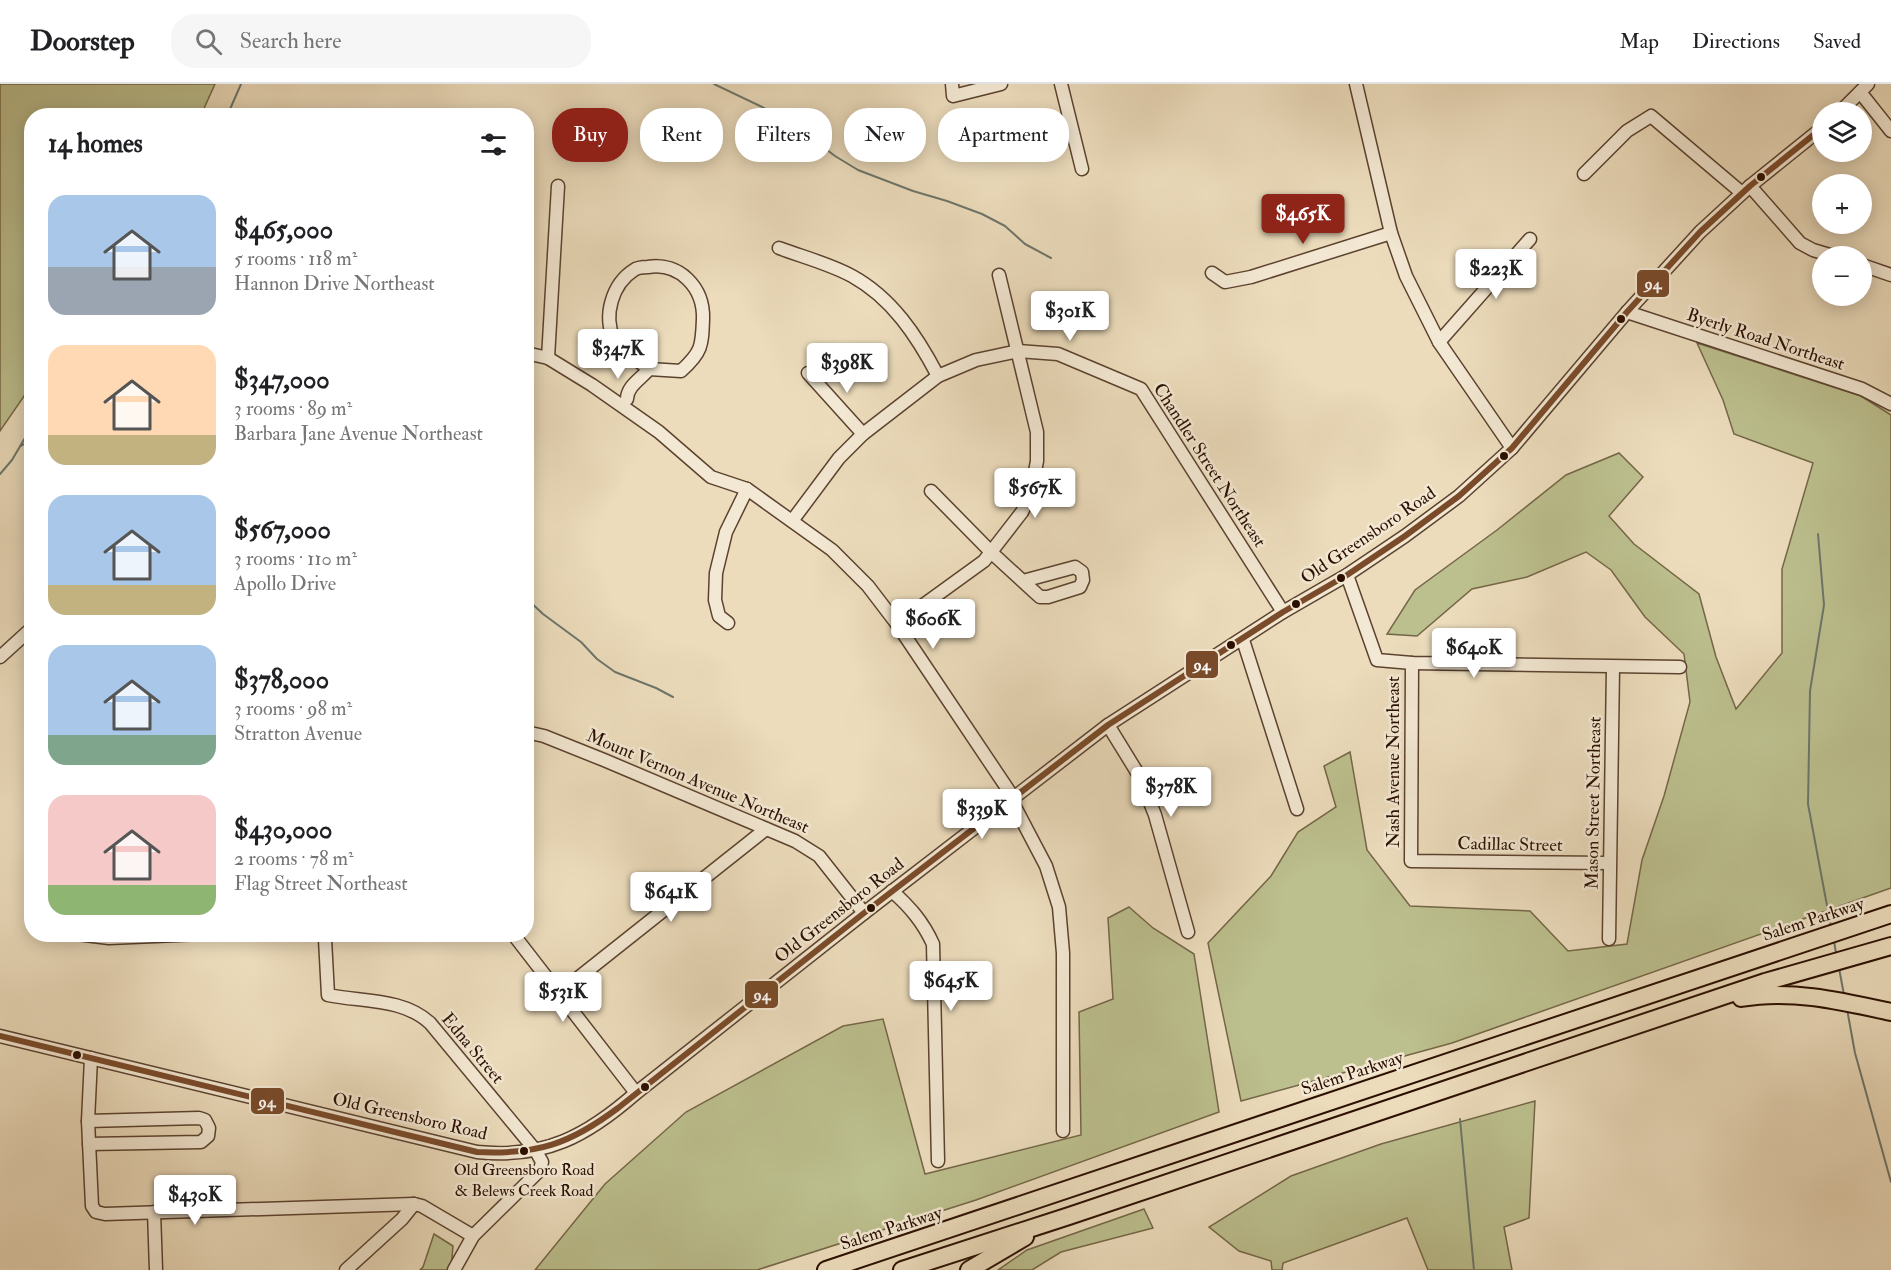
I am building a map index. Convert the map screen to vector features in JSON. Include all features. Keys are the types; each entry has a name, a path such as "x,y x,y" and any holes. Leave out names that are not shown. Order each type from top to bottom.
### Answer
{"highway":[{"name":"Salem Parkway","path":"826,1270 1891,914"},
{"path":"902,1270 1070,1216 1788,974 1891,946"},
{"path":"1698,1006 1779,994 1828,999 1891,1011"},
{"path":"969,1270 1011,1244 1070,1216"}],"street":[{"path":"952,90 1001,84"},
{"path":"1061,84 1082,169"},
{"path":"1356,84 1391,233 1406,276 1440,342 1512,448"},
{"path":"1850,102 1864,88 1891,131"},
{"path":"1584,174 1627,131 1651,116 1746,189 1800,243 1812,249"},
{"name":"Old Greensboro Road","path":"0,1036 477,1152 500,1155 536,1151 580,1135 608,1117 892,891 1108,725 1243,640 1283,612 1347,575 1459,496 1512,448 1627,312 1700,232 1746,189 1812,136"},
{"path":"548,358 558,186"},
{"path":"1212,273 1225,282 1251,277 1391,233"},
{"path":"1440,342 1530,239"},
{"path":"779,248 851,275 878,292 903,319 924,349 938,376"},
{"path":"656,266 673,268 690,280 700,296 703,312 702,344 695,358 681,371 649,369 621,348 615,340 609,322 611,301 621,283 636,269 656,266"},
{"path":"1872,268 1891,275"},
{"path":"897,624 984,561 1028,503 1035,479 1037,432 999,275"},
{"name":"Byerly Road Northeast","path":"1627,312 1862,389 1891,404"},
{"name":"Chandler Street Northeast","path":"792,521 839,458 862,434 938,376 976,360 1018,351 1058,354 1141,389 1283,612"},
{"path":"534,355 548,358 624,402 711,477 747,489 832,550 868,586 897,624 1013,797 1015,807 1046,867 1059,907 1063,953 1064,1131"},
{"path":"624,402 634,383 639,381 649,369"},
{"path":"808,373 862,434"},
{"path":"728,623 719,616 717,608 716,573 726,532 747,489"},
{"path":"931,491 1023,581"},
{"path":"1347,575 1377,660 1412,663 1680,667"},
{"path":"0,657 24,635"},
{"path":"1243,640 1297,809"},
{"name":"Nash Avenue Northeast","path":"1411,861 1412,663"},
{"name":"Mason Street Northeast","path":"1609,939 1613,667"},
{"path":"1108,725 1140,777 1148,796 1188,932"},
{"name":"Mount Vernon Avenue Northeast","path":"534,734 594,756 795,841 819,856 864,913"},
{"path":"558,994 766,829"},
{"name":"Cadillac Street","path":"1411,861 1610,863"},
{"path":"892,891 914,911 927,928 933,944 938,1161"},
{"name":"Edna Street","path":"325,942 327,994 405,1007 419,1013 430,1023 536,1151"},
{"path":"519,942 636,1093"},
{"path":"91,1058 88,1121 92,1206 96,1212 105,1214 414,1204 422,1206 473,1236"},
{"path":"88,1121 199,1118 205,1120 209,1128 208,1136 201,1142 89,1144"},
{"path":"454,1270 473,1236 540,1170 542,1162 536,1151"},
{"path":"346,1270 402,1219 414,1204"},
{"path":"154,1212 156,1270"}],"green space":[{"path":"0,84 215,84 204,108 24,108 24,396 0,431"},
{"path":"1697,343 1861,396 1891,415 1891,888 1452,1043 1241,1101 1208,943 1271,876 1298,832 1336,807 1324,766 1350,752 1367,850 1410,906 1530,911 1568,951 1627,944 1642,860 1664,796 1690,702 1684,654 1645,617 1611,570 1586,552 1527,577 1472,589 1417,636 1387,634 1415,590 1497,530 1566,475 1619,453 1643,477 1609,516 1634,544 1699,594 1716,657 1736,709 1782,653 1782,569 1813,463 1734,434 1723,400"},
{"path":"1129,907 1153,928 1194,954 1219,1112 976,1200 757,1270 535,1270 605,1184 686,1112 843,1026 883,1019 925,1174 1081,1135 1079,1012 1113,999 1108,918"},
{"path":"1535,1101 1529,1218 1504,1227 1512,1270 1428,1270 1407,1218 1283,1263 1282,1270 1272,1270 1271,1261 1239,1251 1209,1227 1291,1176 1381,1144"},
{"path":"1144,1209 1153,1228 1061,1252 1032,1270 998,1270 1027,1250"},
{"path":"434,1234 453,1246 451,1270 420,1270"}],"waterway":[{"path":"230,108 241,84"},
{"path":"714,84 785,118 835,156 858,170 982,214 1005,226 1025,244 1051,258"},
{"path":"0,474 12,460 24,440"},
{"path":"1818,534 1824,605 1810,691 1808,804 1831,927"},
{"path":"534,606 615,672 673,697"},
{"path":"1834,941 1836,953"},
{"path":"1839,968 1844,995"},
{"path":"1847,1009 1855,1053 1891,1182"},
{"path":"1460,1119 1474,1270"}],"transit line":[{"name":"94","path":"0,1036 477,1152 535,1149 568,1139 618,1108 864,913 1108,725 1283,612 1347,575 1459,496 1512,448 1627,312 1700,232 1750,186 1812,136"}],"place":[{"name":"Old Greensboro Road & Belews Creek Road","path":"524,1151"}]}
